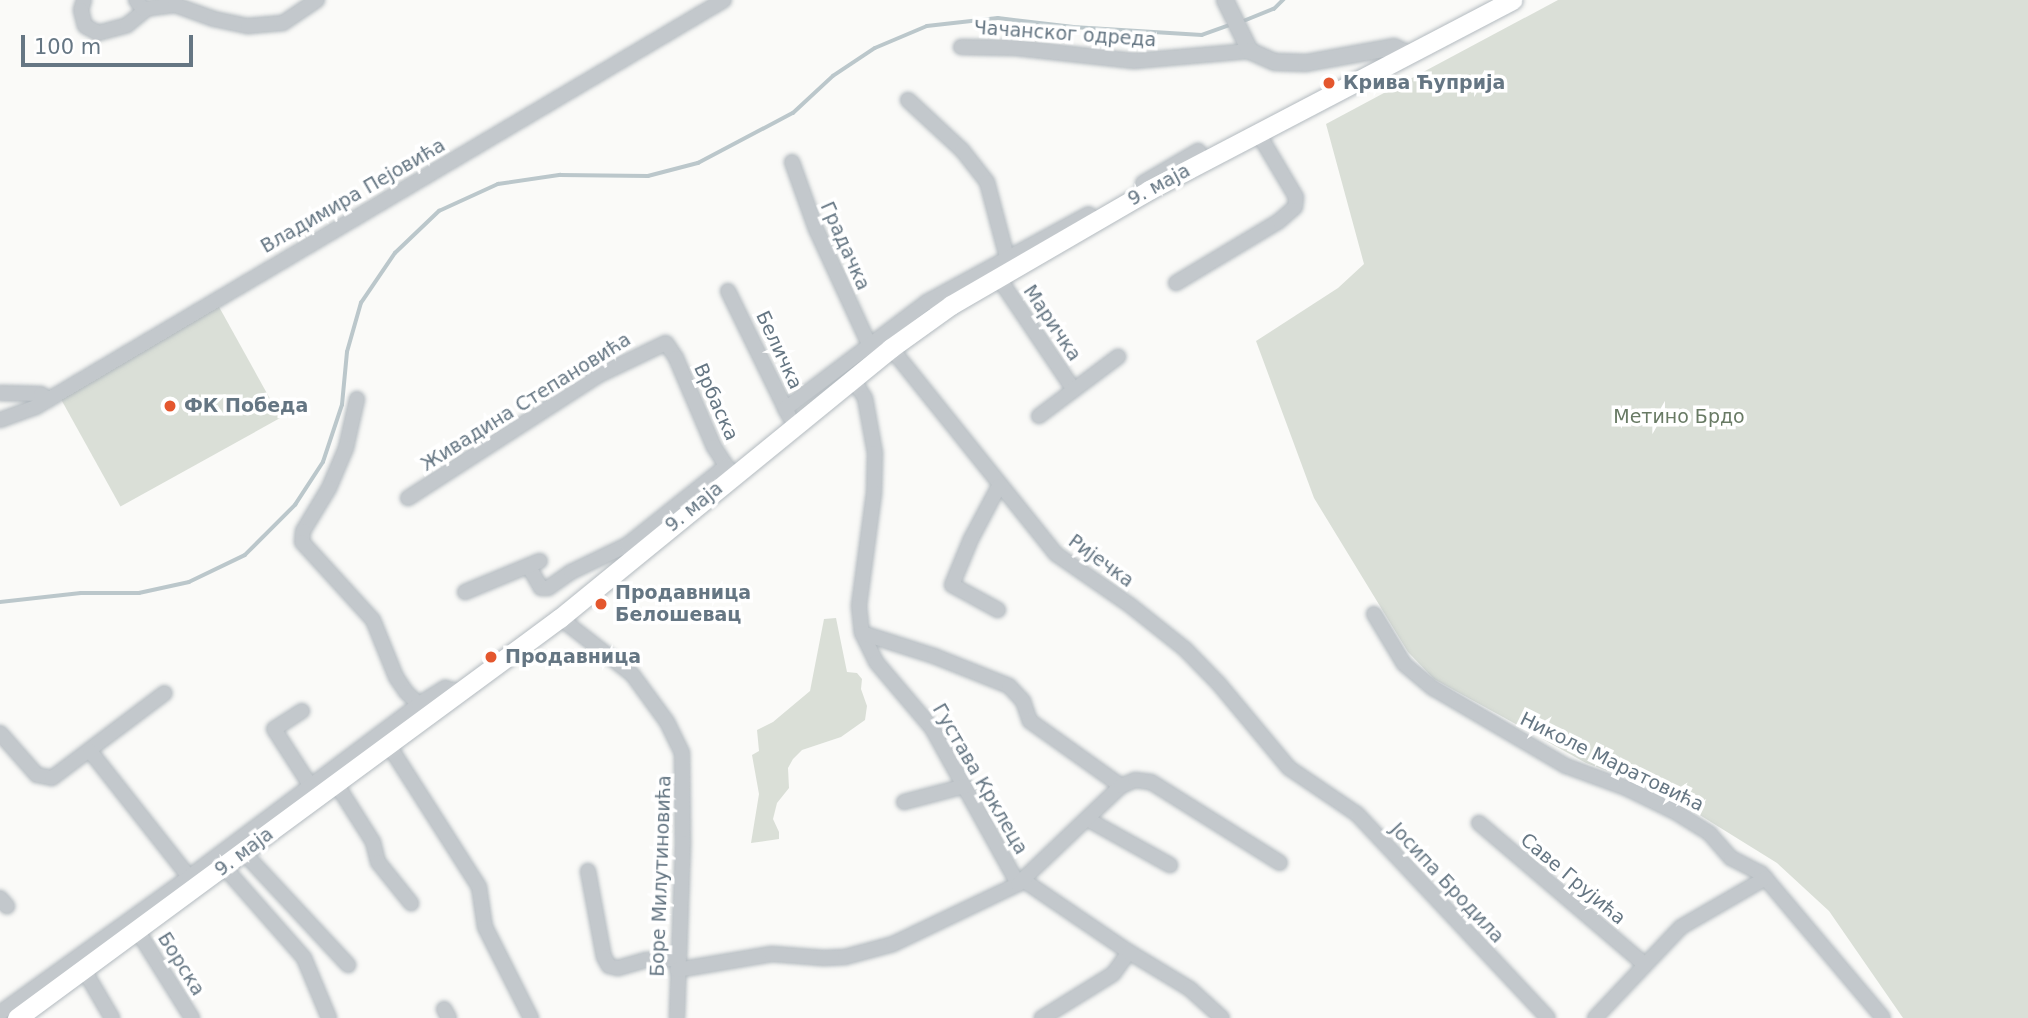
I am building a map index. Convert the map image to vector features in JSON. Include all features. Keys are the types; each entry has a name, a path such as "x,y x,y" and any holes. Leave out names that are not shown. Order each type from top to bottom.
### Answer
{"main road":[{"name":"9. маја","path":"27,1015 137,930 193,882 225,868 314,791 337,785 458,691 561,618 790,417 853,379 951,305 1150,184 1258,133 1512,0"}],"street":[{"path":"84,0 81,10 85,26 98,33 112,32 127,25 142,5 175,5 235,26 272,25 293,19 317,0"},
{"name":"Владимира Пејовића","path":"0,420 36,407 46,398 723,0"},
{"path":"1225,2 1239,33 1250,51 1258,57 1285,64 1306,63 1377,49 1399,48 1407,53"},
{"name":"Чачанског одреда","path":"961,47 1016,48 1134,61 1250,51"},
{"path":"908,100 962,150 987,182 1007,257"},
{"path":"1175,283 1279,221 1296,207 1296,197 1258,133"},
{"path":"790,417 869,344 927,302 1007,257 1150,184 1198,151"},
{"name":"Градачка","path":"792,162 816,229 869,344"},
{"name":"Маричка","path":"998,277 1074,390"},
{"name":"Беличка","path":"728,291 790,417"},
{"path":"927,302 951,305"},
{"name":"Врбаска","path":"666,342 676,358 714,447 729,471"},
{"name":"Живадина Степановића","path":"408,498 597,376 666,342"},
{"name":"Ријечка","path":"891,348 1056,554 1178,643 1219,684 1289,768 1311,782"},
{"name":"Маричка","path":"1040,416 1118,357"},
{"name":"Густава Крклеца","path":"853,379 865,398 875,453 874,493 859,606 862,633 876,662 926,719 1021,882"},
{"path":"0,393 41,394 46,398"},
{"path":"357,398 346,448 329,488 303,531 302,542 373,620 396,677 406,692 419,704"},
{"path":"465,593 535,564 541,588 548,588 571,572 627,545 729,471"},
{"path":"998,610 952,584 971,539 999,486"},
{"name":"Николе Маратовића","path":"1374,614 1404,664 1433,688 1566,766 1626,788 1677,813 1710,834 1731,858 1766,878 1883,1018"},
{"name":"Боре Милутиновића","path":"561,618 632,674 667,722 682,753 683,843 677,1018"},
{"path":"862,633 934,656 1009,686 1018,694 1030,721 1121,786"},
{"path":"0,1013 193,882 314,791 419,704 446,688 458,691"},
{"path":"0,733 37,775 59,776 164,693"},
{"path":"302,711 274,729 314,791"},
{"path":"388,744 479,887 485,927 531,1018"},
{"path":"89,751 193,882"},
{"path":"587,871 604,957 609,966 618,968 646,960 678,965 772,954 824,958 856,955 893,944 1021,882 1121,786 1135,780 1151,782 1280,863"},
{"name":"Јосипа Бродила","path":"1311,782 1357,814 1548,1018"},
{"path":"337,785 373,842 378,862 411,903"},
{"path":"904,802 965,786"},
{"path":"1087,819 1170,865"},
{"name":"Саве Грујића","path":"1479,823 1644,964"},
{"path":"244,853 348,965"},
{"path":"225,868 304,958 328,1018"},
{"path":"1595,1018 1681,927 1766,878"},
{"path":"1021,882 1163,975 1184,984 1222,1018"},
{"name":"Борска","path":"137,930 192,1018"},
{"path":"1042,1018 1113,974 1129,952"},
{"path":"84,970 112,1018"}],"green space":[{"name":"Метино Брдо","path":"1558,0 2028,0 2028,1018 1903,1018 1829,911 1777,863 1661,791 1586,763 1434,679 1408,652 1314,498 1256,341 1338,288 1364,264 1326,124"},
{"name":"ФК Победа","path":"218,305 281,418 120,507 58,394"},
{"path":"836,618 847,672 857,673 862,679 861,689 867,706 865,720 841,737 802,750 793,759 788,768 789,788 777,803 773,819 779,839 751,843 759,794 752,755 759,751 757,730 773,722 810,691 824,619"}],"waterway":[{"path":"1241,22 1274,9 1283,0"},
{"path":"0,602 81,593 139,593 189,582 245,555 295,505 323,462 342,405 347,352 361,303 395,253 439,211 498,184 560,175 648,176 698,163 793,113 833,76 875,48 927,26 998,18 1073,27 1202,35 1233,24"}],"place":[{"name":"Крива Ћуприја","path":"1329,83"},
{"name":"ФК Победа","path":"170,406"},
{"name":"Продавница Белошевац","path":"601,604"},
{"name":"Продавница","path":"491,657"}]}
